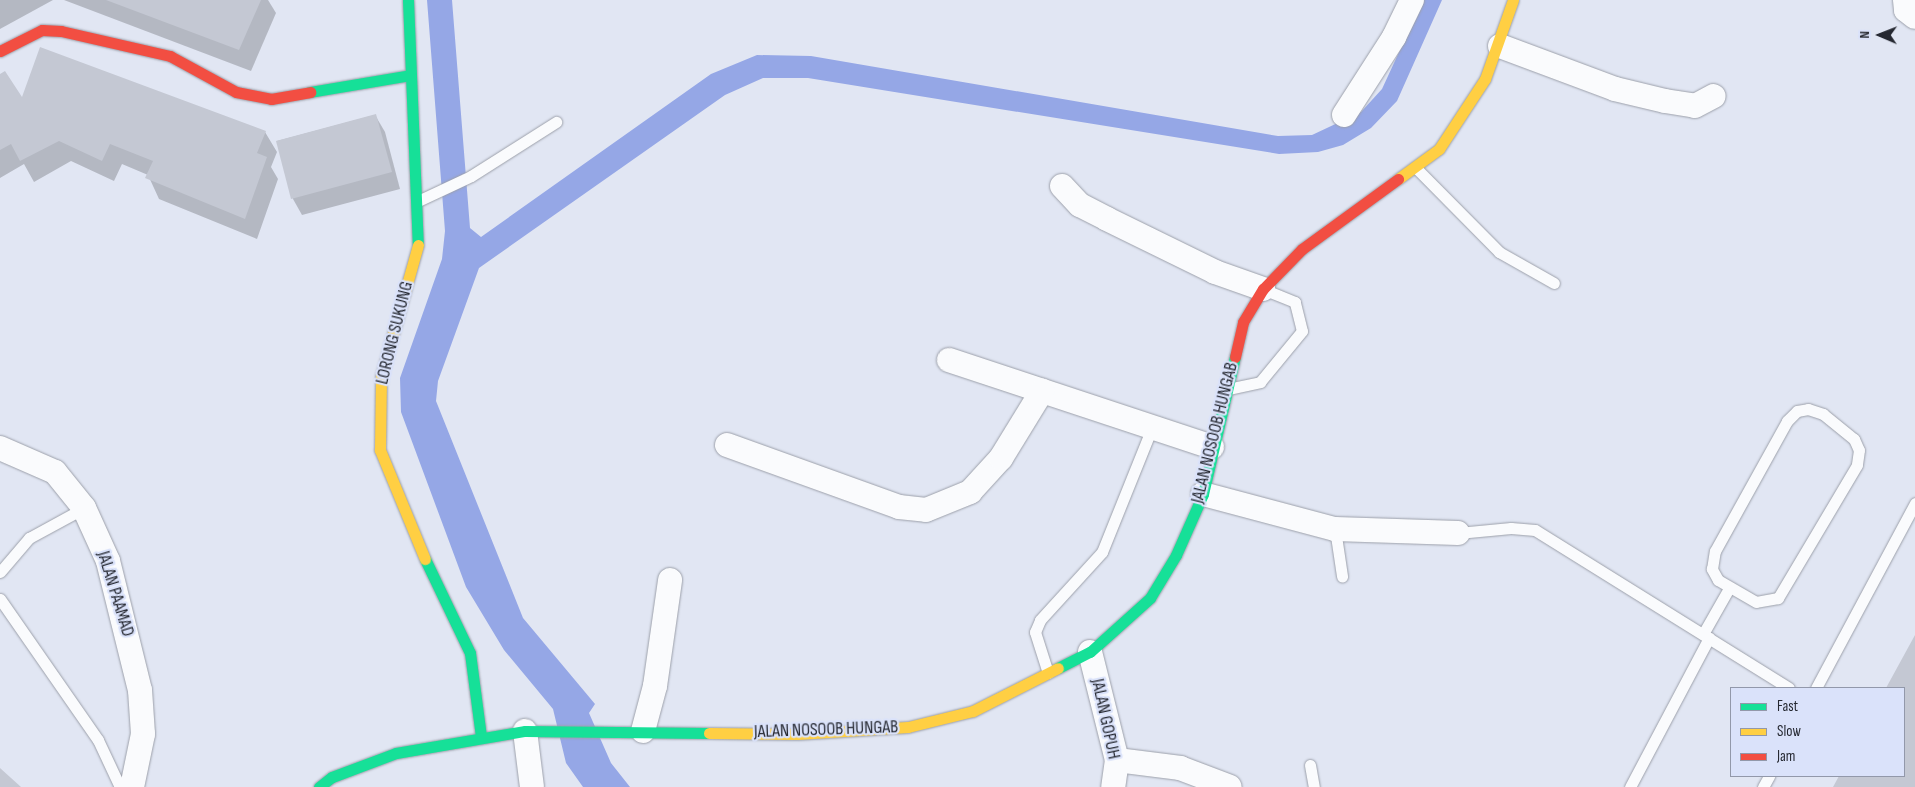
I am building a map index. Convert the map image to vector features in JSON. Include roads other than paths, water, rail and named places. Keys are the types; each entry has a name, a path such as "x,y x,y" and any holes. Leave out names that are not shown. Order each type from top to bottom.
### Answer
{"main road":[{"name":"LORONG SUKUNG","path":"408,0 420,200 417,254 381,377 380,450 417,544 470,652 481,737"},
{"name":"JALAN NOSOOB HUNGAB","path":"319,787 332,777 396,753 525,731 550,732 607,729 796,734 908,727 973,711 1048,675 1090,652 1150,598 1176,555 1203,494 1212,447 1243,322 1263,289 1302,249 1417,169 1467,111 1500,46 1513,0"},
{"path":"0,51 42,30 61,32 170,56 236,92 271,99 411,75"}],"street":[{"path":"1344,115 1412,0"},
{"path":"1906,0 1906,10 1915,18"},
{"path":"1500,46 1615,89 1665,101 1695,106 1714,96"},
{"path":"1062,186 1080,205 1107,219 1215,272 1263,289"},
{"path":"949,360 1153,425 1212,447"},
{"path":"727,445 899,506 926,510 970,492 1001,458 1042,391"},
{"name":"JALAN PAAMAD","path":"0,448 55,472 84,508 108,561 140,690 143,734 132,787"},
{"path":"1203,494 1335,529 1458,533"},
{"path":"643,731 655,686 670,580"},
{"name":"JALAN GOPUH","path":"1090,652 1117,760 1113,787"},
{"path":"525,731 532,787"},
{"path":"1117,760 1180,768 1230,787"}],"lane":[{"path":"420,200 471,176 556,122"},
{"path":"1417,169 1499,252 1554,283"},
{"path":"1226,390 1260,382 1302,331 1295,302 1263,289"},
{"path":"1808,409 1823,414 1854,439 1859,450 1857,465 1778,598 1756,602 1728,590 1712,569 1715,551 1787,420 1808,409"},
{"path":"1048,675 1035,632 1040,620 1102,552 1153,425"},
{"path":"1817,687 1915,502"},
{"path":"0,572 29,538 84,508"},
{"path":"1335,529 1342,576"},
{"path":"1458,533 1535,530 1787,687"},
{"path":"1630,787 1670,710 1728,590"},
{"path":"0,599 98,740 120,787"},
{"path":"1310,766 1314,787"}],"water":[{"path":"427,0 452,0 470,228 481,237 711,74 757,55 811,56 1278,136 1312,135 1361,112 1382,89 1423,0 1442,0 1397,101 1371,128 1343,145 1318,152 1279,154 808,78 763,78 725,95 479,268 438,381 436,401 523,618 595,704 589,713 611,763 630,787 583,787 566,763 553,709 504,650 466,587 401,412 400,378 442,259 445,231"}]}
